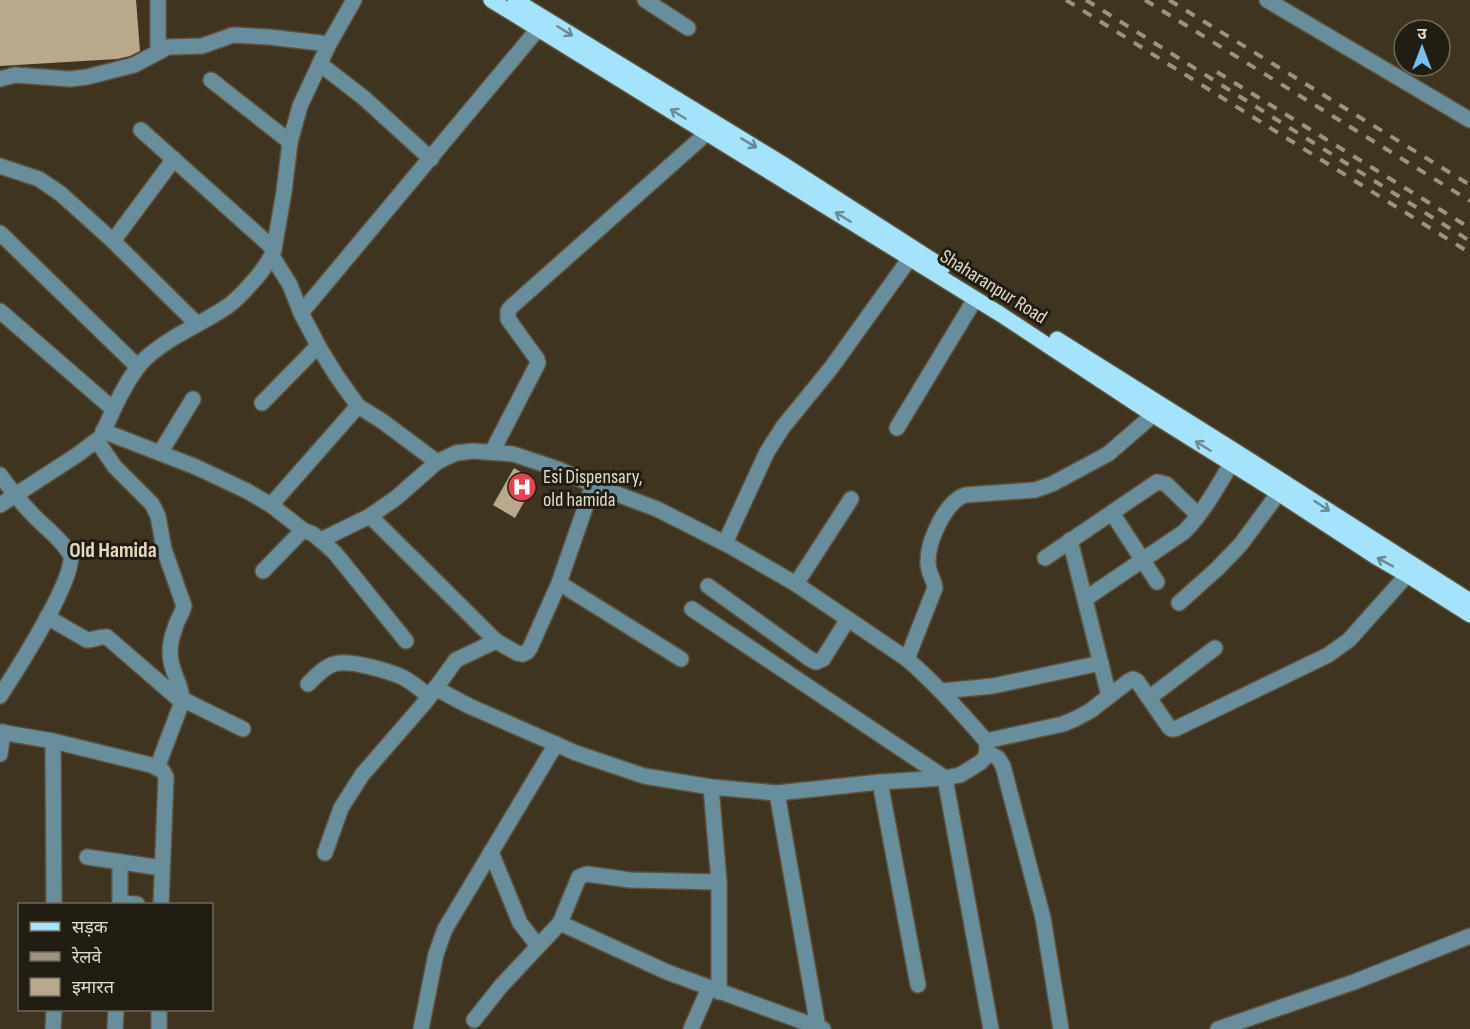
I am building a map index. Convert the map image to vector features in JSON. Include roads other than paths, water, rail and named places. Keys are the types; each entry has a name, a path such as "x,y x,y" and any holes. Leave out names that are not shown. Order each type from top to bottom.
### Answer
{"main road":[{"name":"Shaharanpur Road","path":"491,0 712,128 781,163 1282,488 1470,601"},
{"name":"Shaharanpur Road","path":"515,0 1153,415 1232,464 1282,488 1377,558 1407,574 1470,615"}],"street":[{"path":"158,0 158,51"},
{"path":"0,505 77,455 100,436 138,367 155,350 239,297 262,271 273,253 290,142 300,106 329,44 354,0"},
{"path":"645,0 688,28"},
{"path":"1267,0 1470,120"},
{"path":"301,313 538,29"},
{"path":"0,79 15,75 70,79 87,77 134,65 168,47 202,46 233,35 329,44"},
{"path":"320,64 364,98 431,159"},
{"path":"211,81 290,142"},
{"path":"492,452 538,363 507,319 508,311 712,128"},
{"path":"141,130 273,253 318,346 358,406 437,462"},
{"path":"113,241 174,159"},
{"path":"0,166 26,174 49,185 61,194 198,324"},
{"path":"0,233 138,367"},
{"path":"725,543 767,452 783,427 831,369 910,258"},
{"path":"897,428 975,299"},
{"path":"0,311 113,409"},
{"path":"262,403 318,346"},
{"path":"160,453 193,399"},
{"path":"271,505 358,406"},
{"path":"907,659 935,588 927,564 930,549 942,517 960,496 1035,490 1052,484 1108,454 1153,415"},
{"path":"100,436 160,453 196,467 271,505 303,530 321,540 335,553 406,641"},
{"path":"100,436 115,467 152,504 158,516 164,549 184,606 175,627 170,654 182,700 157,768"},
{"path":"321,540 370,516 396,498 437,462 456,453 492,452 513,454 558,469 657,508 725,543 796,584 907,659 942,691 1004,766 1043,918 1061,1029"},
{"path":"1085,599 1184,532 1232,464"},
{"path":"0,475 14,495 51,532 72,558 68,575 47,617 26,656 0,696"},
{"path":"1044,558 1160,481 1198,515"},
{"path":"370,516 496,641 523,654 530,648 559,582 593,484"},
{"path":"1179,603 1218,568 1240,544 1282,488"},
{"path":"796,584 850,499"},
{"path":"1112,513 1157,582"},
{"path":"262,571 303,530"},
{"path":"1070,540 1109,696"},
{"path":"986,746 1076,719 1133,679 1137,681 1169,727 1175,729 1328,655 1362,627 1407,574"},
{"path":"559,582 681,659"},
{"path":"708,586 816,662 823,659 848,619"},
{"path":"692,609 945,778 991,1029"},
{"path":"47,617 87,640 106,637 182,700 243,729"},
{"path":"325,853 341,808 362,775 456,660 496,641"},
{"path":"1149,698 1215,648"},
{"path":"308,684 333,664 350,663 379,669 576,753 644,776 711,787 777,793 945,778 960,775 981,762 986,756 986,746"},
{"path":"942,691 993,686 1101,663"},
{"path":"0,754 2,732 53,741 162,770 166,777 161,903"},
{"path":"53,741 54,903"},
{"path":"420,1029 442,936 556,744"},
{"path":"880,783 918,985"},
{"path":"691,1029 714,990 719,882 711,787"},
{"path":"777,793 821,1028"},
{"path":"491,852 520,923 538,946"},
{"path":"87,857 162,868"},
{"path":"120,862 120,903"},
{"path":"474,1020 501,986 560,923 579,877 584,874 630,880 719,882"},
{"path":"560,923 667,972 821,1028"},
{"path":"1218,1029 1354,982 1470,936"},
{"path":"53,1029 54,1011"},
{"path":"115,1029 116,1011"},
{"path":"159,1011 159,1029"}],"railway":[{"path":"1066,0 1470,253"},
{"path":"1086,0 1470,241"},
{"path":"1145,0 1470,201"},
{"path":"1169,0 1470,185"},
{"path":"1217,72 1470,228"}],"place":[{"name":"Esi Dispensary, old hamida","path":"522,487"}],"district":[{"name":"Old Hamida","path":"113,549"}]}
